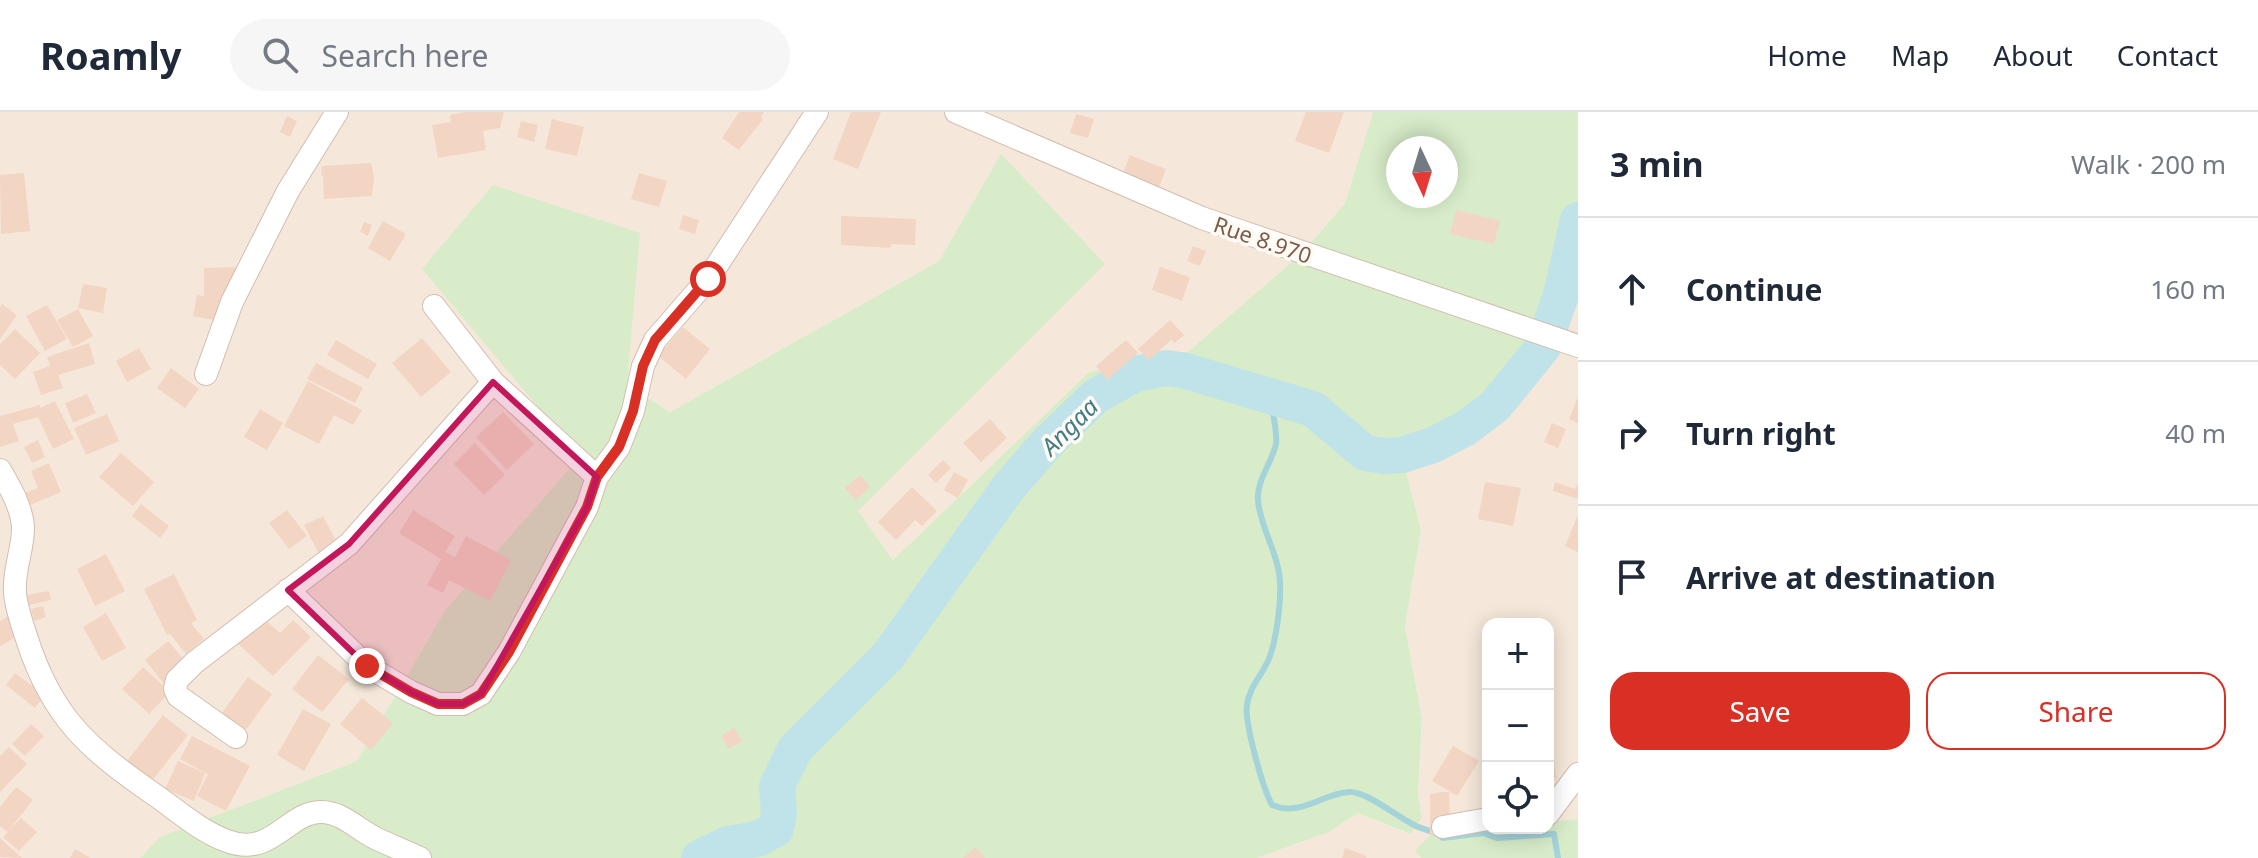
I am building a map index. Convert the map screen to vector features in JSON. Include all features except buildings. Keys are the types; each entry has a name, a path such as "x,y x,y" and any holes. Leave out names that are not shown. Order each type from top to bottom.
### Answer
{"street":[{"path":"206,374 232,302 288,191 337,112"},
{"path":"288,590 367,666 411,692 438,704 463,704 481,694 509,652 587,507 597,477 619,447 633,411 643,366 655,340 708,279 817,112"},
{"name":"Rue 8.970","path":"956,112 1202,218 1578,346"},
{"path":"434,306 493,382 597,477"},
{"path":"236,737 178,696 175,689 177,680 194,663 349,544 493,382"},
{"path":"0,470 19,510 23,528 10,550 17,607 36,669 56,707 71,726 120,772 201,827 229,842 259,844 281,833 300,818 317,812 334,813 372,836 420,858"},
{"path":"1554,806 1578,774"},
{"path":"1443,827 1482,820"}],"highlighted area":[{"path":"493,382 597,477 587,507 481,694 463,704 438,704 367,666 288,590 349,544"}],"shaded area":[{"path":"0,112 1373,112 1345,203 1302,253 1189,351 1089,372 893,560 857,511 1104,264 1001,155 939,261 670,412 627,385 639,233 581,457 446,609 357,761 160,837 140,858 0,858"},
{"path":"1578,220 1578,819 1554,821 1554,618 1482,618 1482,826 1416,851 1421,858 1257,858 1329,832 1358,813 1409,834 1422,818 1418,794 1422,719 1405,626 1421,530 1402,455 1433,445 1466,428 1495,406 1543,347 1561,295"}],"green space":[{"path":"1373,112 1578,112 1578,220 1561,295 1543,347 1495,406 1466,428 1433,445 1402,455 1421,530 1405,626 1422,719 1418,794 1422,818 1410,834 1358,813 1329,832 1257,858 140,858 160,837 357,761 446,609 580,457 422,269 493,185 640,233 627,385 670,412 939,261 1001,154 1105,264 858,511 893,560 1089,372 1189,351 1302,253 1345,203"},
{"path":"1578,819 1578,858 1421,858 1415,851 1431,834 1482,829 1482,834 1554,834 1554,821"}],"waterway":[{"name":"Angaa","path":"699,858 728,844 757,839 776,829 779,813 777,786 795,749 888,656 1008,488 1047,443 1096,396 1135,374 1167,368 1313,409 1365,453 1402,455 1433,445 1466,428 1495,406 1543,347 1561,295 1578,220"},
{"path":"1271,395 1276,444 1259,486 1258,501 1279,572 1280,601 1271,654 1250,693 1247,714 1255,755 1272,805 1302,807 1339,794 1356,793 1443,838 1483,833 1497,838 1554,834 1558,858"},
{"path":"748,858 749,841"}],"route":[{"path":"367,666 438,704 463,704 481,694 509,652 587,507 597,477 619,447 633,411 643,366 655,340 708,279"}]}
